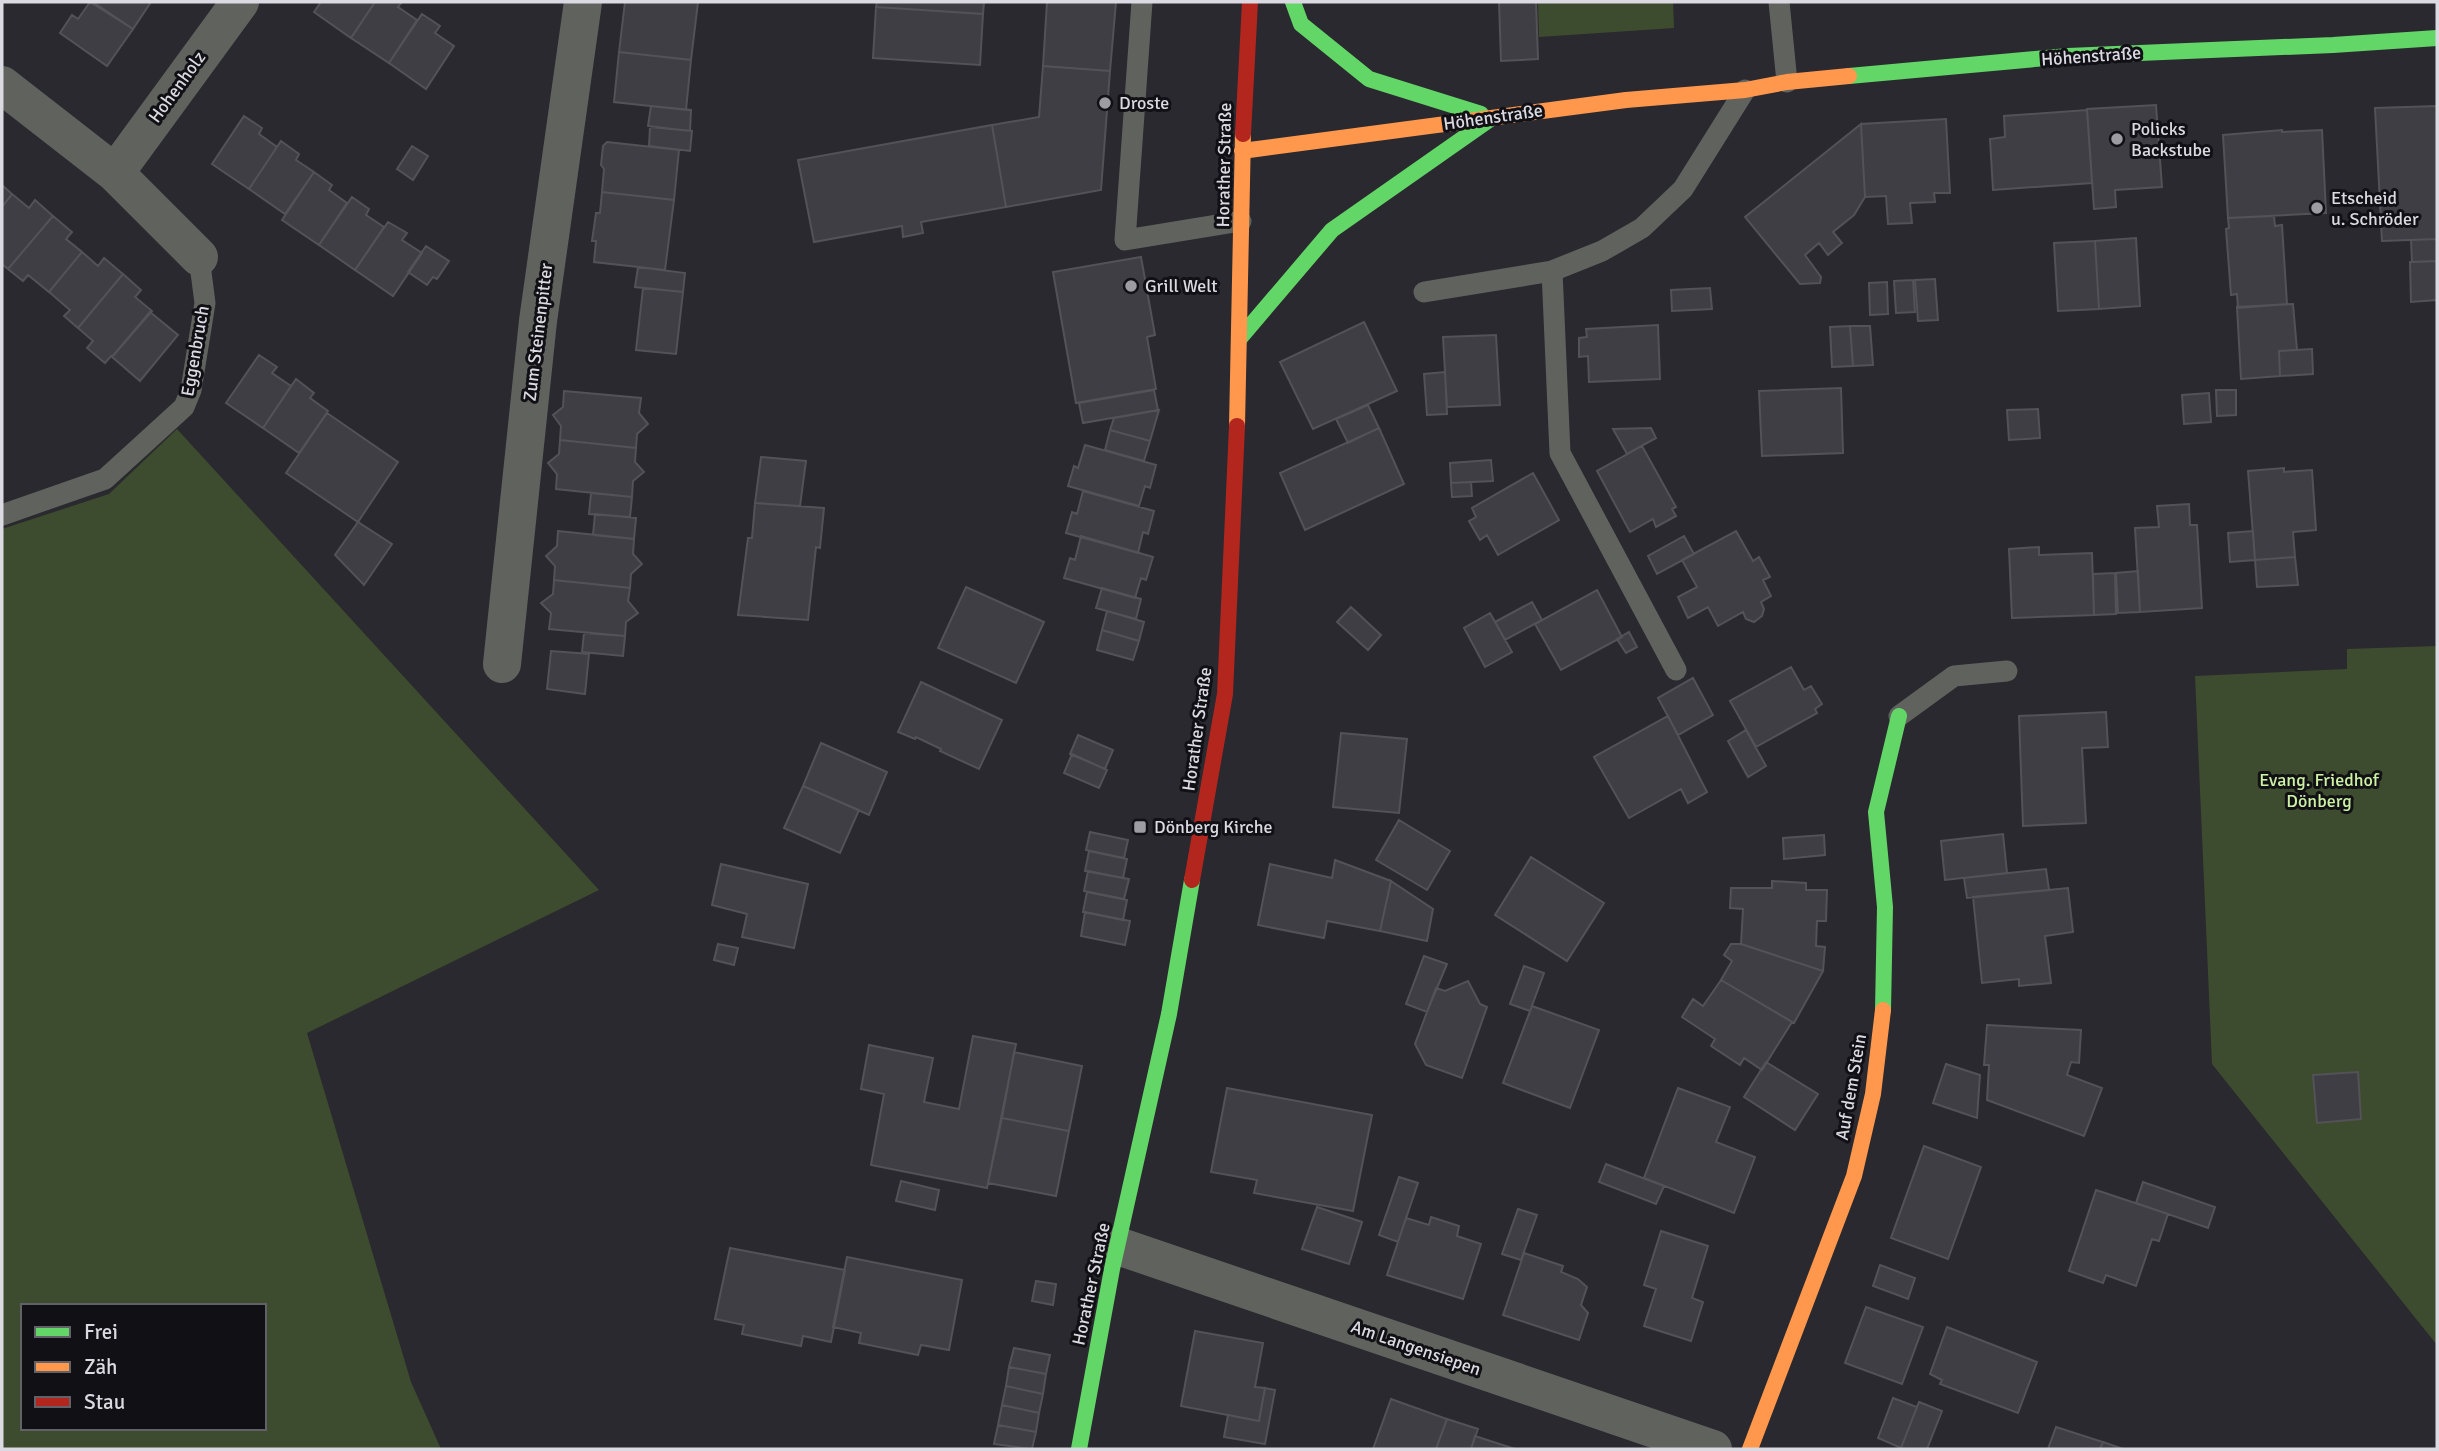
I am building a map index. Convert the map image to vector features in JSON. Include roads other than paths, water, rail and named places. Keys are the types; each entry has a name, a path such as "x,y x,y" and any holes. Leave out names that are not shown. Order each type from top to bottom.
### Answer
{"street":[{"name":"Hohenholz","path":"115,173 240,2"},
{"name":"Zum Steinenpitter","path":"502,664 538,321 583,2"},
{"name":"Horather Straße","path":"1079,1449 1118,1246 1169,1014 1225,694 1240,338 1242,151 1250,2"},
{"path":"1293,2 1301,24 1369,79 1493,117"},
{"name":"Höhenstraße","path":"1242,151 1626,100 1745,90 1787,82 2068,56 2437,38"},
{"name":"Eggenbruch","path":"2,85 115,173 199,257"},
{"path":"1240,338 1332,230 1493,117"},
{"name":"Auf dem Stein","path":"1750,1449 1854,1176 1873,1094 1885,996 1885,907 1876,812 1899,716"},
{"name":"Am Langensiepen","path":"1118,1246 1713,1449"}],"lane":[{"path":"1142,2 1125,240 1241,221"},
{"path":"1779,2 1787,82"},
{"path":"1424,292 1552,271 1602,251 1642,228 1683,189 1745,90"},
{"name":"Eggenbruch","path":"2,515 104,479 184,407 191,390 205,303 199,257"},
{"path":"1552,271 1560,453 1676,670"},
{"path":"1899,716 1954,676 2007,671"}],"place":[{"name":"Droste","path":"1105,103"},
{"name":"Policks Backstube","path":"2117,139"},
{"name":"Etscheid u. Schröder","path":"2317,208"},
{"name":"Grill Welt","path":"1131,286"},
{"name":"Dönberg Kirche","path":"1140,827"}],"park label":[{"name":"Evang. Friedhof Dönberg","path":"2319,790"}]}
